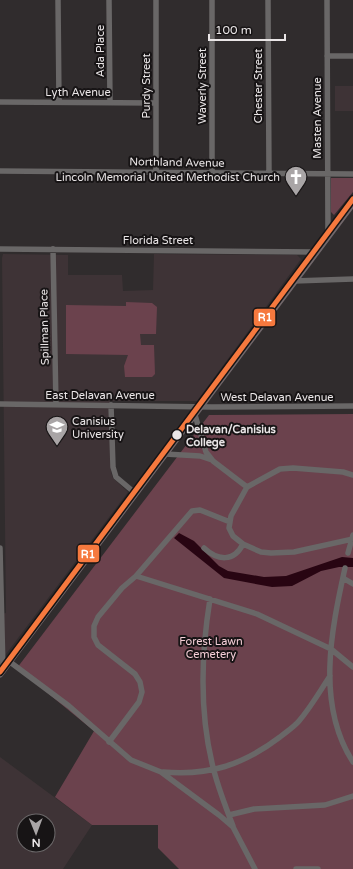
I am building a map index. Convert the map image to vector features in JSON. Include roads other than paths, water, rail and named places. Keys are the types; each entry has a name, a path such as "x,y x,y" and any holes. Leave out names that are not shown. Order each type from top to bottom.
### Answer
{"main road":[{"path":"2,672 353,202"}],"street":[{"path":"58,0 59,102"},
{"name":"Ada Place","path":"109,0 110,102"},
{"name":"Purdy Street","path":"156,0 156,172"},
{"name":"Waverly Street","path":"212,0 212,173"},
{"name":"Chester Street","path":"268,0 268,173"},
{"name":"Masten Avenue","path":"327,0 328,236"},
{"path":"327,56 353,56"},
{"name":"Lyth Avenue","path":"0,102 156,103"},
{"name":"Northland Avenue","path":"0,171 353,174"},
{"name":"Florida Street","path":"0,249 315,252"},
{"name":"Spillman Place","path":"53,249 56,405"},
{"path":"294,281 353,279"},
{"name":"East Delavan Avenue","path":"0,404 201,406"},
{"path":"111,405 113,465 115,476 135,493"},
{"name":"West Delavan Avenue","path":"201,406 353,406"},
{"path":"194,415 206,452 213,460 247,487"},
{"path":"166,454 200,456 213,460"},
{"path":"353,476 343,472 293,468 280,469 247,487 230,522 233,536 243,544 261,552 279,553 320,548 353,538"},
{"path":"108,742 139,702 142,692 140,682 136,674 98,645 94,637 94,626 98,617 122,588 136,576 167,538 192,511 200,510 230,522"},
{"path":"348,553 353,538"},
{"path":"204,548 211,555 233,557 239,552 243,544"},
{"path":"0,548 2,672"},
{"path":"345,568 333,628 330,676 334,720 342,746 353,762"},
{"path":"136,576 257,614 331,649 353,667"},
{"path":"343,578 353,584"},
{"path":"210,599 205,631 202,676 206,728 214,770 233,827 255,869"},
{"path":"10,662 69,706 108,742 131,760 161,772 196,796 233,827"},
{"path":"161,772 190,774 214,770 241,760 270,745 298,723 330,676"},
{"path":"229,815 254,810 326,805 353,796"},
{"path":"296,869 318,869"}],"place":[{"name":"Lincoln Memorial United Methodist Church","path":"296,196"},
{"name":"Delavan/Canisius College","path":"177,435"},
{"name":"Canisius University","path":"57,446"}],"park label":[{"name":"Forest Lawn Cemetery","path":"211,647"}]}
